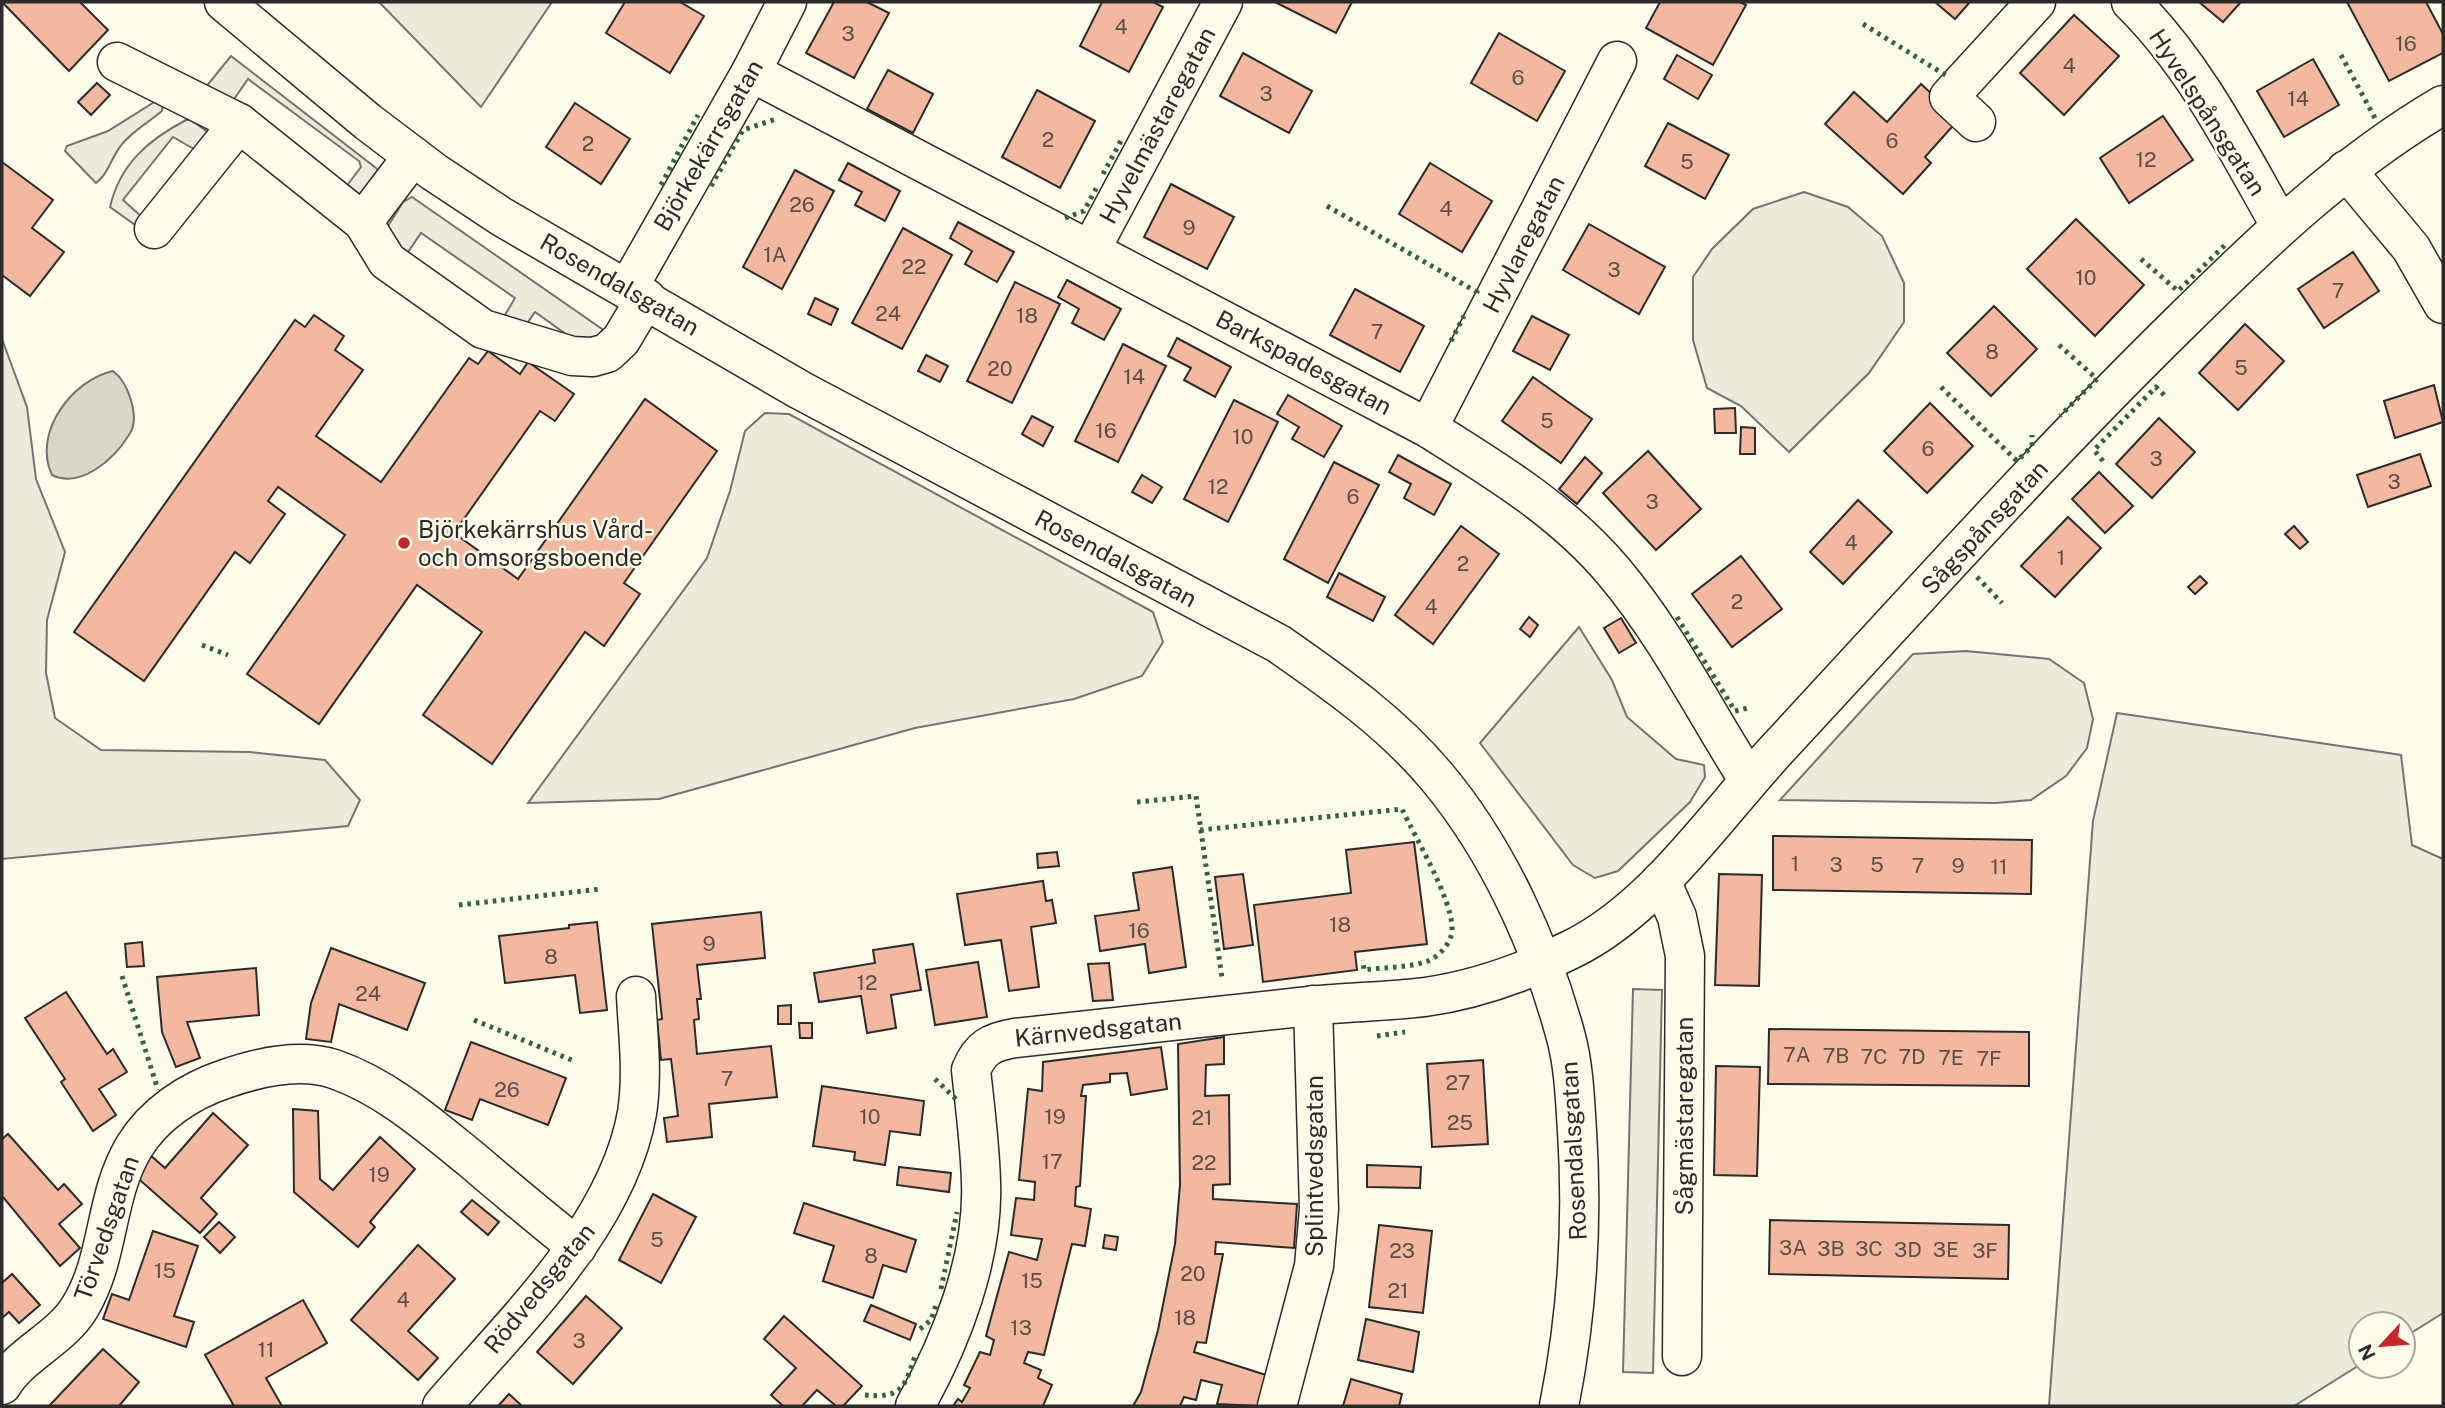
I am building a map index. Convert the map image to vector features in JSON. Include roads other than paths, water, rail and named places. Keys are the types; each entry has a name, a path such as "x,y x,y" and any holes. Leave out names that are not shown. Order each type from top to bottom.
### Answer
{"street":[{"name":"Rosendalsgatan","path":"224,2 267,41 413,156 502,217 868,427 1279,644 1340,687 1394,731 1437,776 1488,850 1510,892 1541,963 1566,1037 1575,1099 1578,1151 1574,1314 1559,1406"},
{"name":"Björkekärrsgatan","path":"117,62 239,123 363,222 387,261 483,329 572,356 593,357 607,353 621,340 637,293 787,2"},
{"name":"Hyvelmästaregatan","path":"1091,249 1223,2"},
{"path":"1976,122 1949,97 2036,2"},
{"name":"Hyvelspånsgatan","path":"2131,2 2182,64 2219,118 2280,225"},
{"name":"Hyvlaregatan","path":"1428,428 1617,61"},
{"name":"Barkspadesgatan","path":"751,72 1428,428 1504,475 1550,509 1613,571 1642,609 1748,779"},
{"name":"Sågspånsgatan","path":"1541,963 1597,935 1661,881 1748,779 2128,374 2280,225 2346,170 2399,131 2443,105"},
{"path":"154,229 239,123"},
{"path":"363,222 413,156"},
{"path":"2346,170 2411,248 2443,304"},
{"name":"Sågmästaregatan","path":"1661,881 1677,917 1685,956 1682,1356"},
{"name":"Kärnvedsgatan","path":"915,1406 936,1369 976,1244 981,1185 971,1070 978,1053 996,1041 1015,1038 1312,1005 1427,996 1499,979 1541,963"},
{"name":"Rödvedsgatan","path":"442,1406 577,1247 604,1204 626,1154 636,1113 641,1070 636,996"},
{"name":"Splintvedsgatan","path":"1277,1406 1314,1266 1319,1209 1312,1005"},
{"name":"Törvedsgatan","path":"2,1385 64,1327 79,1308 93,1279 121,1172 135,1145 180,1099 208,1084 237,1074 272,1066 305,1064 334,1069 381,1091 420,1117 577,1247"}],"place":[{"name":"Björkekärrshus Vård- och omsorgsboende","path":"404,543"}]}
